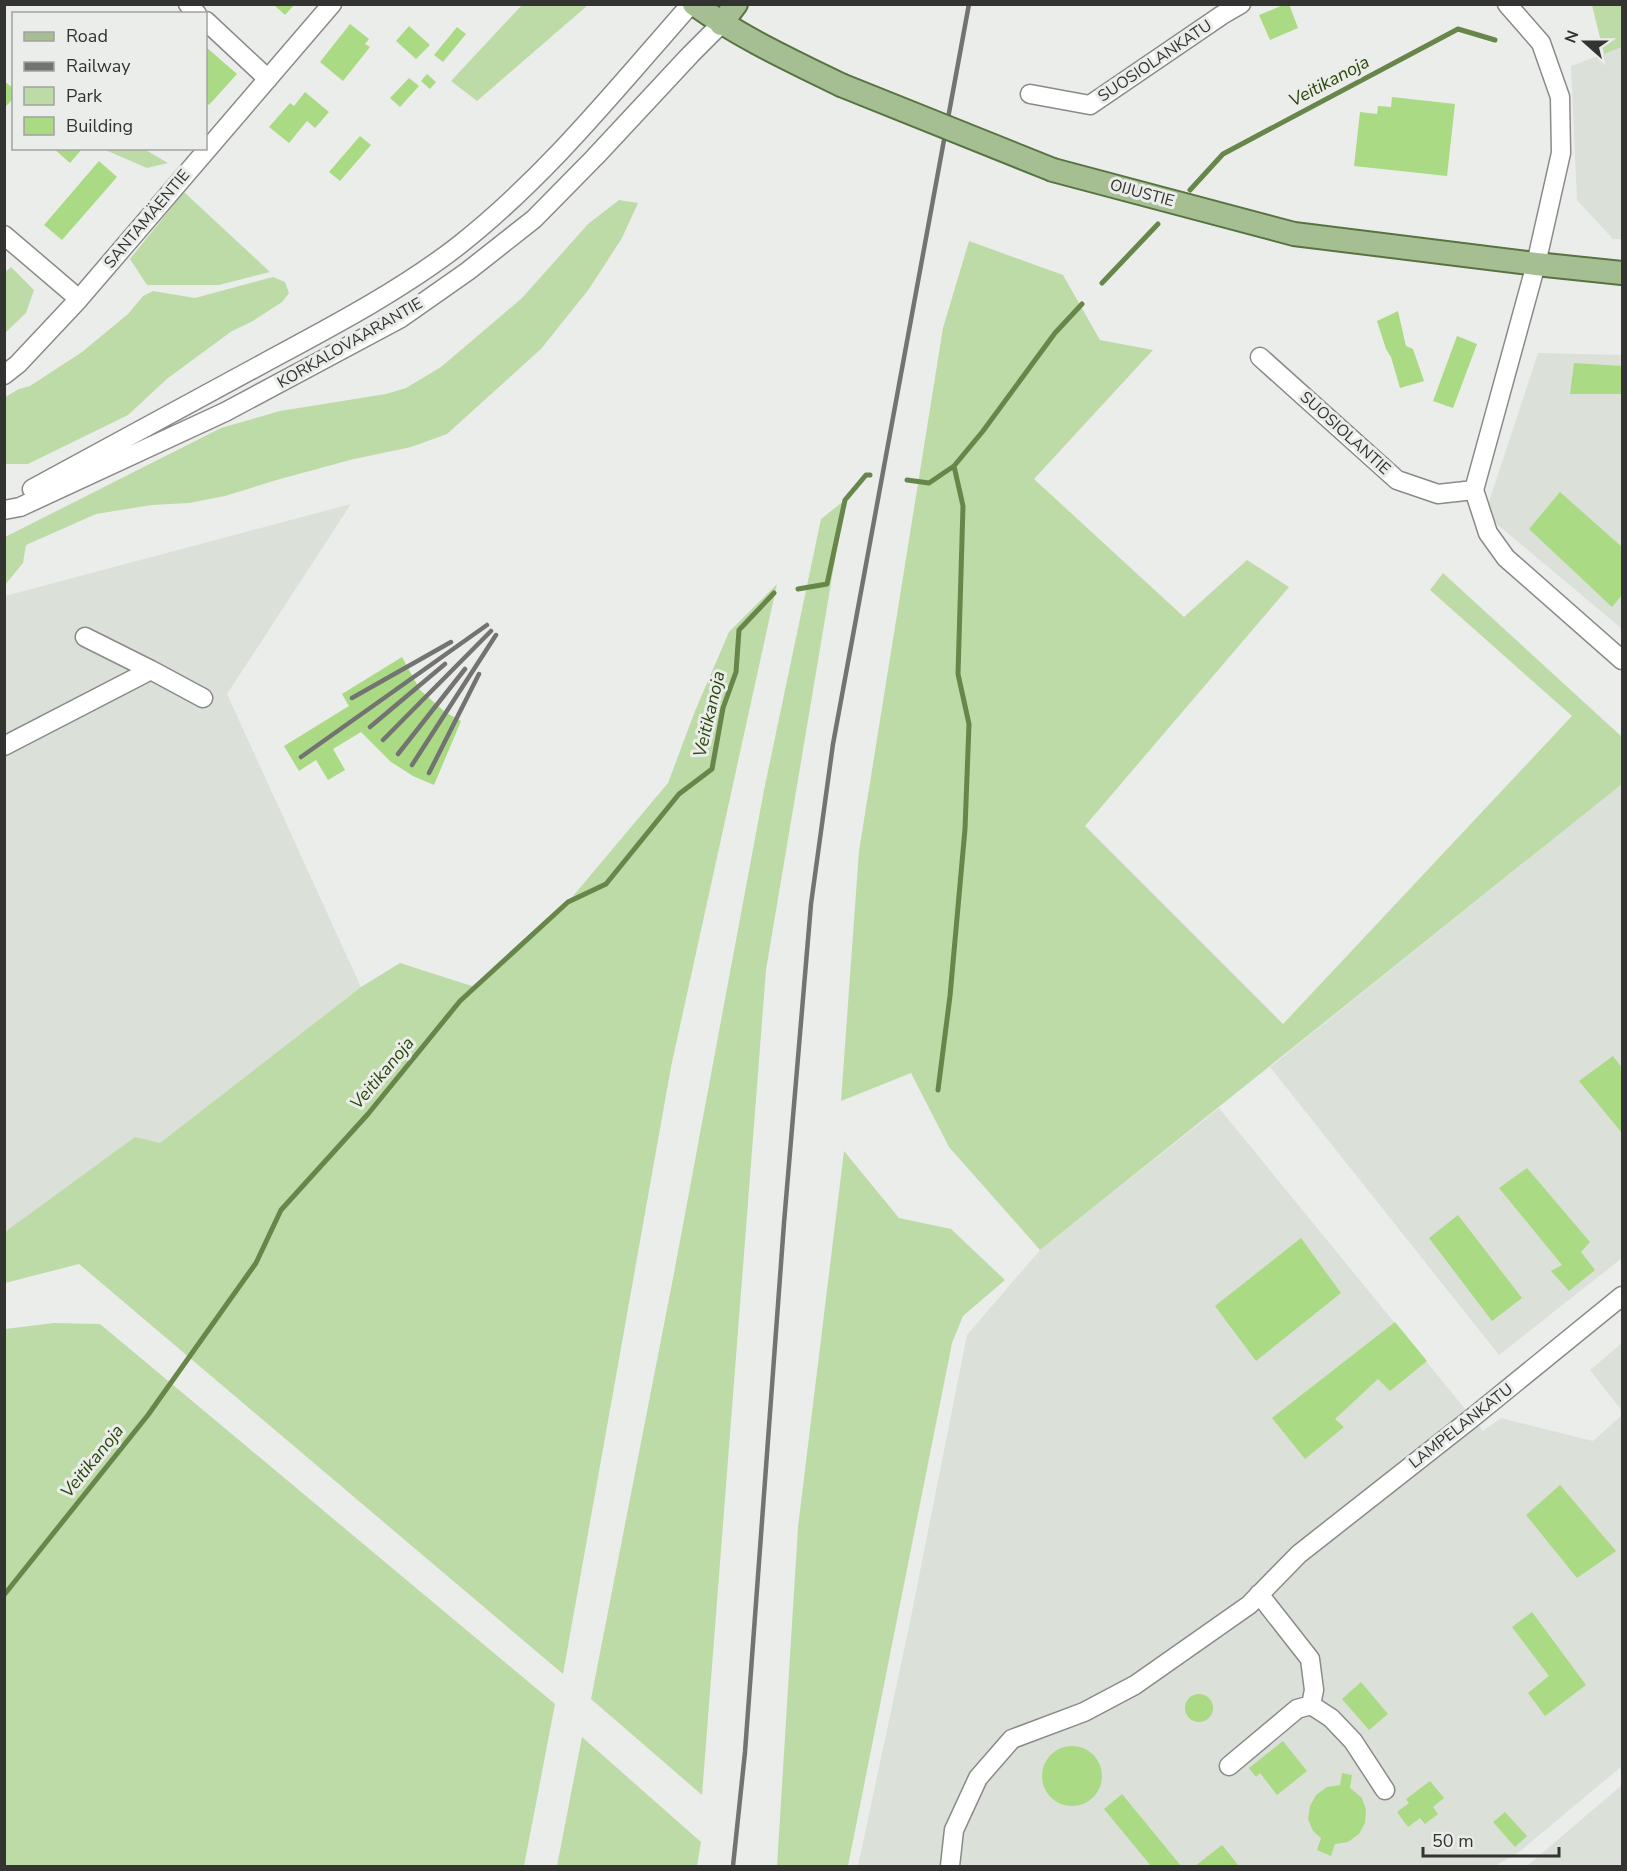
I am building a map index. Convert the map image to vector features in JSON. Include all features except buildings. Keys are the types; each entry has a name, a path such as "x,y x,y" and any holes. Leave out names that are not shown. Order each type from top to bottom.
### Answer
{"main road":[{"name":"OIJUSTIE","path":"693,4 721,24 841,85 1053,170 1294,234 1623,273"},
{"path":"721,24 736,4"}],"street":[{"name":"SANTAMÄENTIE","path":"4,375 18,364 79,299 332,4"},
{"name":"KORKALOVAARANTIE","path":"4,504 315,336 391,291 457,246 523,190 693,4"},
{"name":"SUOSIOLANKATU","path":"1030,94 1090,105 1241,4"},
{"path":"1507,4 1541,44 1560,97 1561,153 1536,264 1474,490 1488,533 1506,558 1623,660"},
{"path":"207,22 268,79"},
{"name":"KORKALOVAARANTIE","path":"4,510 20,507 225,412 401,318 468,271 534,219 721,24"},
{"path":"4,235 79,299"},
{"name":"SUOSIOLANTIE","path":"1260,357 1397,480 1438,494 1474,490"},
{"path":"85,637 203,698"},
{"path":"4,746 151,670"},
{"name":"LAMPELANKATU","path":"950,1866 954,1830 978,1778 1012,1739 1084,1712 1135,1685 1249,1605 1299,1554 1623,1296"},
{"path":"1259,1594 1310,1659 1314,1690 1311,1705"},
{"path":"1229,1766 1297,1709 1311,1705 1331,1718 1353,1741 1385,1790"}],"shaded area":[{"path":"1622,47 1622,239 1613,239 1577,200 1571,66"},
{"path":"1538,353 1622,355 1622,629 1485,514"},
{"path":"351,504 227,694 361,987 5,1264 5,596"},
{"path":"1622,784 1622,1258 1499,1355 1270,1067"},
{"path":"1219,1108 1483,1431 1501,1418 1593,1441 1622,1415 1622,1766 1519,1852 1495,1866 858,1866 910,1622 967,1335 1040,1250"},
{"path":"1622,1343 1622,1411 1590,1370"},
{"path":"1622,1785 1622,1866 1527,1866"}],"green space":[{"path":"522,5 588,5 477,101 451,81"},
{"path":"1592,5 1622,5 1622,47 1604,54"},
{"path":"105,150 146,150 168,163 147,168"},
{"path":"184,192 270,272 219,285 147,285 130,259"},
{"path":"619,200 638,203 622,238 589,289 541,349 447,434 411,447 354,459 225,496 189,503 152,505 96,514 26,545 23,563 5,585 5,537 221,428 280,411 386,394 406,388 441,367 522,298 588,224"},
{"path":"969,241 1063,275 1100,340 1153,350 1034,479 1184,617 1247,560 1289,587 1085,826 1283,1024 1572,716 1430,590 1443,573 1622,737 1622,784 1040,1250 949,1147 911,1073 841,1101 859,851 943,328"},
{"path":"11,267 34,290 26,313 5,333 5,272"},
{"path":"273,277 285,282 289,293 282,302 253,321 232,331 168,378 128,415 28,464 5,464 5,397 30,386 82,352 128,314 143,296 153,291 195,298"},
{"path":"845,500 766,970 702,1795 591,1699 674,1273 764,790 821,519"},
{"path":"777,584 671,1067 563,1674 79,1264 5,1283 5,1232 135,1137 160,1143 361,987 400,963 475,987 568,902 668,783 695,711 729,632"},
{"path":"844,1151 899,1218 951,1229 1005,1280 963,1316 952,1343 848,1866 777,1866 798,1527"},
{"path":"54,1323 100,1324 555,1704 524,1866 5,1866 5,1329"},
{"path":"582,1737 701,1842 697,1866 557,1866"}],"waterway":[{"name":"Veitikanoja","path":"1190,190 1223,154 1458,29 1495,40"},
{"name":"Veitikanoja","path":"1102,283 1158,224"},
{"name":"Veitikanoja","path":"907,480 929,483 954,466 983,431 1055,333 1082,304"},
{"path":"938,1090 950,996 965,829 969,724 958,674 963,506 954,466"},
{"name":"Veitikanoja","path":"798,589 827,584 845,500 866,475 870,475"},
{"name":"Veitikanoja","path":"4,1595 148,1415 256,1263 281,1210 368,1114 460,1001 568,902 606,884 679,794 712,769 723,708 736,672 739,630 774,593"}],"railway":[{"path":"733,1866 745,1752 784,1223 811,904 833,744 969,4"},
{"path":"301,757 487,625"},
{"path":"383,740 491,631"},
{"path":"412,765 496,635"},
{"path":"352,698 451,642"},
{"path":"370,727 445,664"},
{"path":"398,754 465,669"},
{"path":"429,773 479,674"}]}
